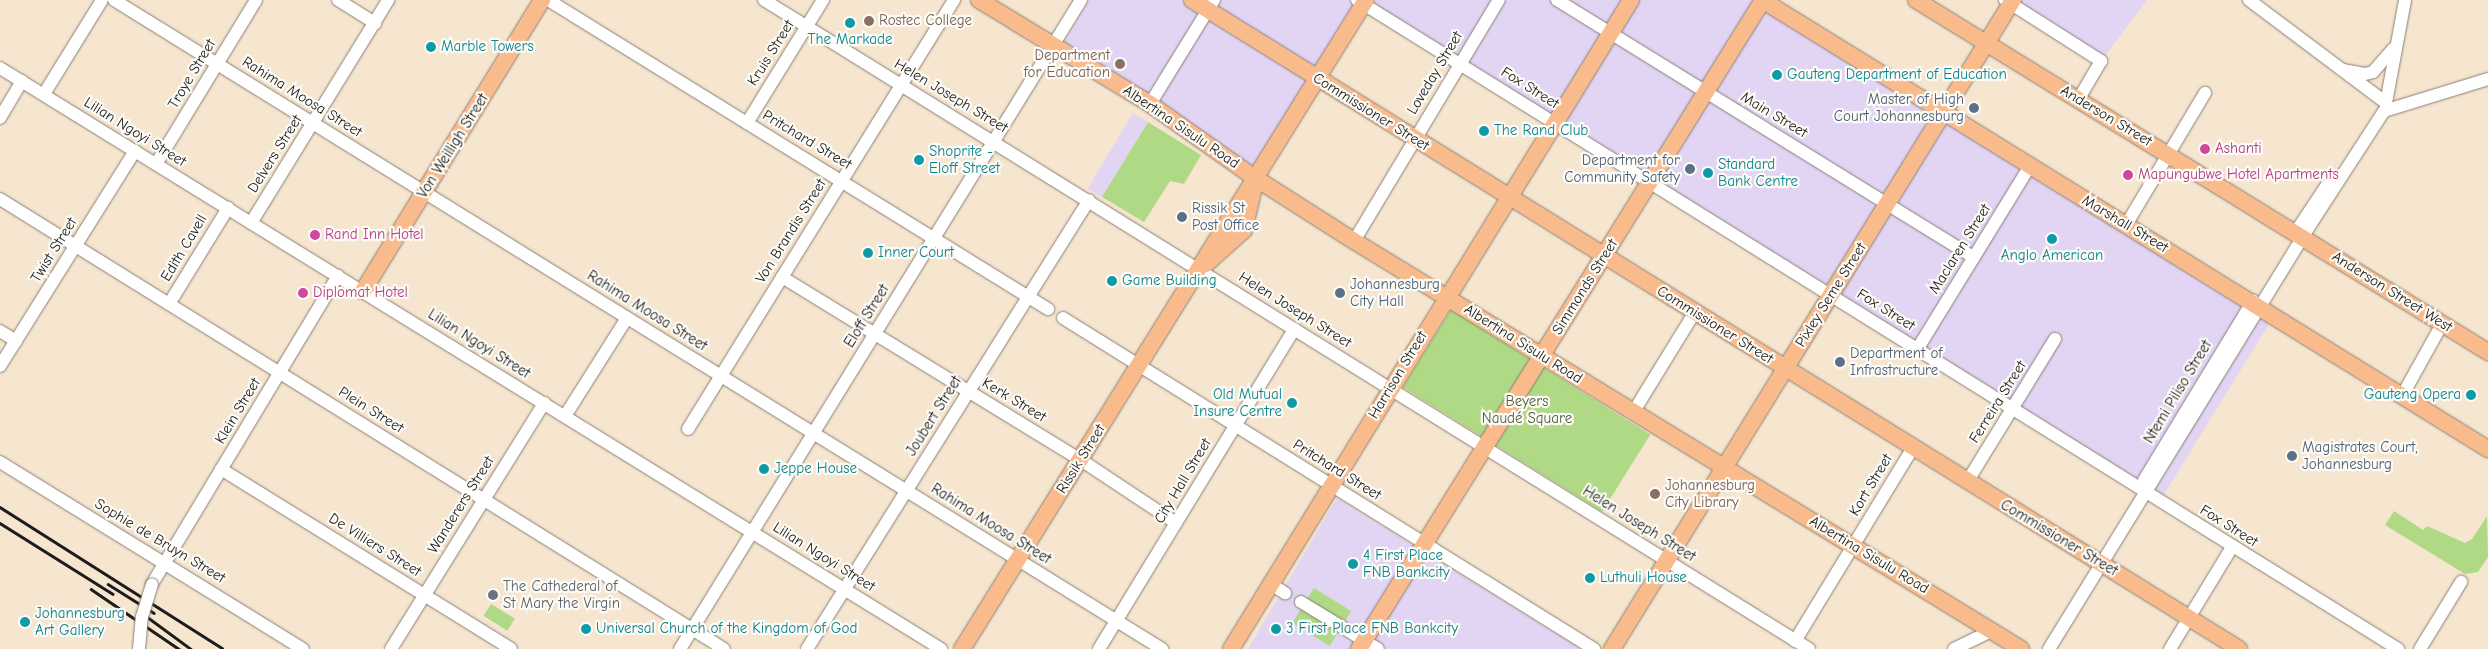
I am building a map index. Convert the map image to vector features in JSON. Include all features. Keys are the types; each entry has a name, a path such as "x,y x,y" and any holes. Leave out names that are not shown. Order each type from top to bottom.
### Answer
{"main road":[{"name":"Von Weilligh Street","path":"363,291 542,0"},
{"name":"Albertina Sisulu Road","path":"979,0 1150,104 1255,178 1354,241 2021,649"},
{"name":"Commissioner Street","path":"1192,0 1211,5 1317,78 1414,140 1605,256 1912,449 2239,649"},
{"name":"Harrison Street","path":"1231,649 1278,588 1331,486 1389,389 1631,0"},
{"name":"Simmonds Street","path":"1367,646 1423,543 1605,256 1763,0"},
{"name":"Marshall Street","path":"1763,0 1944,114 2488,449"},
{"name":"Anderson Street","path":"1916,0 2300,234"},
{"name":"Rissik Street","path":"962,649 1140,366 1317,78 1362,1"},
{"name":"Pixley Seme Street","path":"1612,649 1987,44 2009,1"},
{"name":"Anderson Street West","path":"2300,234 2488,352"}],"street":[{"path":"44,94 102,0"},
{"name":"Rahima Moosa Street","path":"114,0 1162,649"},
{"name":"Troye Street","path":"156,164 256,0"},
{"path":"338,0 375,23"},
{"name":"Delvers Street","path":"252,222 388,0"},
{"name":"Pritchard Street","path":"548,0 936,238 1048,309"},
{"name":"Helen Joseph Street","path":"764,0 1089,200 1808,649"},
{"name":"Kruis Street","path":"747,123 824,0"},
{"name":"Von Brandis Street","path":"688,429 954,0"},
{"name":"Eloff Street","path":"680,649 1082,0"},
{"name":"Loveday Street","path":"1354,241 1499,0"},
{"name":"Main Street","path":"1557,0 1609,34 1974,258"},
{"path":"2249,0 2387,105"},
{"path":"2387,105 2405,0"},
{"name":"Fox Street","path":"1362,1 1459,64 1918,348 2232,547 2398,649"},
{"path":"2009,1 2101,61 2078,100"},
{"path":"1150,104 1211,5"},
{"path":"2338,69 2364,74 2373,72 2382,65 2396,46"},
{"name":"Lilian Ngoyi Street","path":"0,68 941,649"},
{"path":"2387,105 2488,79"},
{"path":"0,118 22,81"},
{"path":"2126,225 2205,93"},
{"name":"Ntemi Piliso Street","path":"2039,649 2097,562 2344,164 2353,159 2387,105"},
{"name":"Twist Street","path":"0,366 135,151"},
{"name":"Maclaren Street","path":"1918,348 2030,166"},
{"name":"Plein Street","path":"0,199 724,649"},
{"name":"Joubert Street","path":"807,649 1089,200"},
{"name":"Edith Cavell","path":"169,304 228,208"},
{"name":"Klein Street","path":"139,649 142,617 152,584 338,276"},
{"name":"Kerk Street","path":"782,277 1081,460 1176,524"},
{"path":"1634,411 1695,312"},
{"path":"565,416 628,318"},
{"name":"Pritchard Street","path":"1063,318 1594,649"},
{"path":"2402,396 2442,324"},
{"name":"City Hall Street","path":"1099,649 1294,329"},
{"path":"0,331 16,341"},
{"name":"Ferreira Street","path":"1967,482 2055,339"},
{"name":"Wanderers Street","path":"391,649 544,403"},
{"name":"Kort Street","path":"1795,641 1912,449"},
{"name":"Sophie de Bruyn Street","path":"0,462 303,649"},
{"name":"De Villiers Street","path":"221,469 511,649"},
{"path":"2170,649 2232,547"},
{"name":"Ntemi Piliso Street","path":"2049,649 2097,562"},
{"path":"2420,649 2461,582"},
{"path":"1301,602 1367,646"},
{"path":"1954,649 1991,631"}],"shaded area":[{"path":"1089,0 1372,0 1263,178 1059,51"},
{"path":"1376,0 1752,0 2269,324 2163,496 1374,4"},
{"path":"2010,0 2147,0 2104,57"},
{"path":"1133,113 1148,122 1102,197 1088,188"},
{"path":"1337,498 1581,649 1248,649"}],"green space":[{"path":"1148,122 1201,155 1184,184 1170,181 1144,222 1102,197"},
{"name":"Beyers Naudé Square","path":"1451,310 1650,435 1602,512 1403,387"},
{"path":"2394,511 2423,530 2427,526 2465,543 2472,539 2487,516 2488,557 2478,572 2465,574 2385,525"},
{"path":"1314,588 1351,611 1330,646 1292,623"},
{"path":"491,604 515,619 507,631 484,616"}],"railway":[{"path":"0,507 222,648"},
{"path":"0,523 113,594"},
{"path":"108,584 154,613"},
{"path":"91,589 179,649"},
{"path":"142,613 191,649"}],"place":[{"name":"Rostec College","path":"869,21"},
{"name":"The Markade","path":"850,23"},
{"name":"Marble Towers","path":"431,47"},
{"name":"Department for Education","path":"1120,64"},
{"name":"Gauteng Department of Education","path":"1777,75"},
{"name":"Master of High Court Johannesburg","path":"1974,108"},
{"name":"The Rand Club","path":"1484,131"},
{"name":"Ashanti","path":"2205,149"},
{"name":"Shoprite - Eloff Street","path":"919,160"},
{"name":"Department for Community Safety","path":"1690,169"},
{"name":"Standard Bank Centre","path":"1708,173"},
{"name":"Mapungubwe Hotel Apartments","path":"2128,175"},
{"name":"Rissik St Post Office","path":"1182,217"},
{"name":"Rand Inn Hotel","path":"315,235"},
{"name":"Anglo American","path":"2052,239"},
{"name":"Inner Court","path":"868,253"},
{"name":"Game Building","path":"1112,281"},
{"name":"Diplomat Hotel","path":"303,293"},
{"name":"Johannesburg City Hall","path":"1340,293"},
{"name":"Department of Infrastructure","path":"1840,362"},
{"name":"Gauteng Opera","path":"2471,395"},
{"name":"Old Mutual Insure Centre","path":"1292,403"},
{"name":"Magistrates Court, Johannesburg","path":"2292,456"},
{"name":"Jeppe House","path":"764,469"},
{"name":"Johannesburg City Library","path":"1655,494"},
{"name":"4 First Place FNB Bankcity","path":"1353,564"},
{"name":"Luthuli House","path":"1590,578"},
{"name":"The Cathederal of St Mary the Virgin","path":"493,595"},
{"name":"Johannesburg Art Gallery","path":"25,622"},
{"name":"Universal Church of the Kingdom of God","path":"586,629"},
{"name":"3 First Place FNB Bankcity","path":"1276,629"}]}
